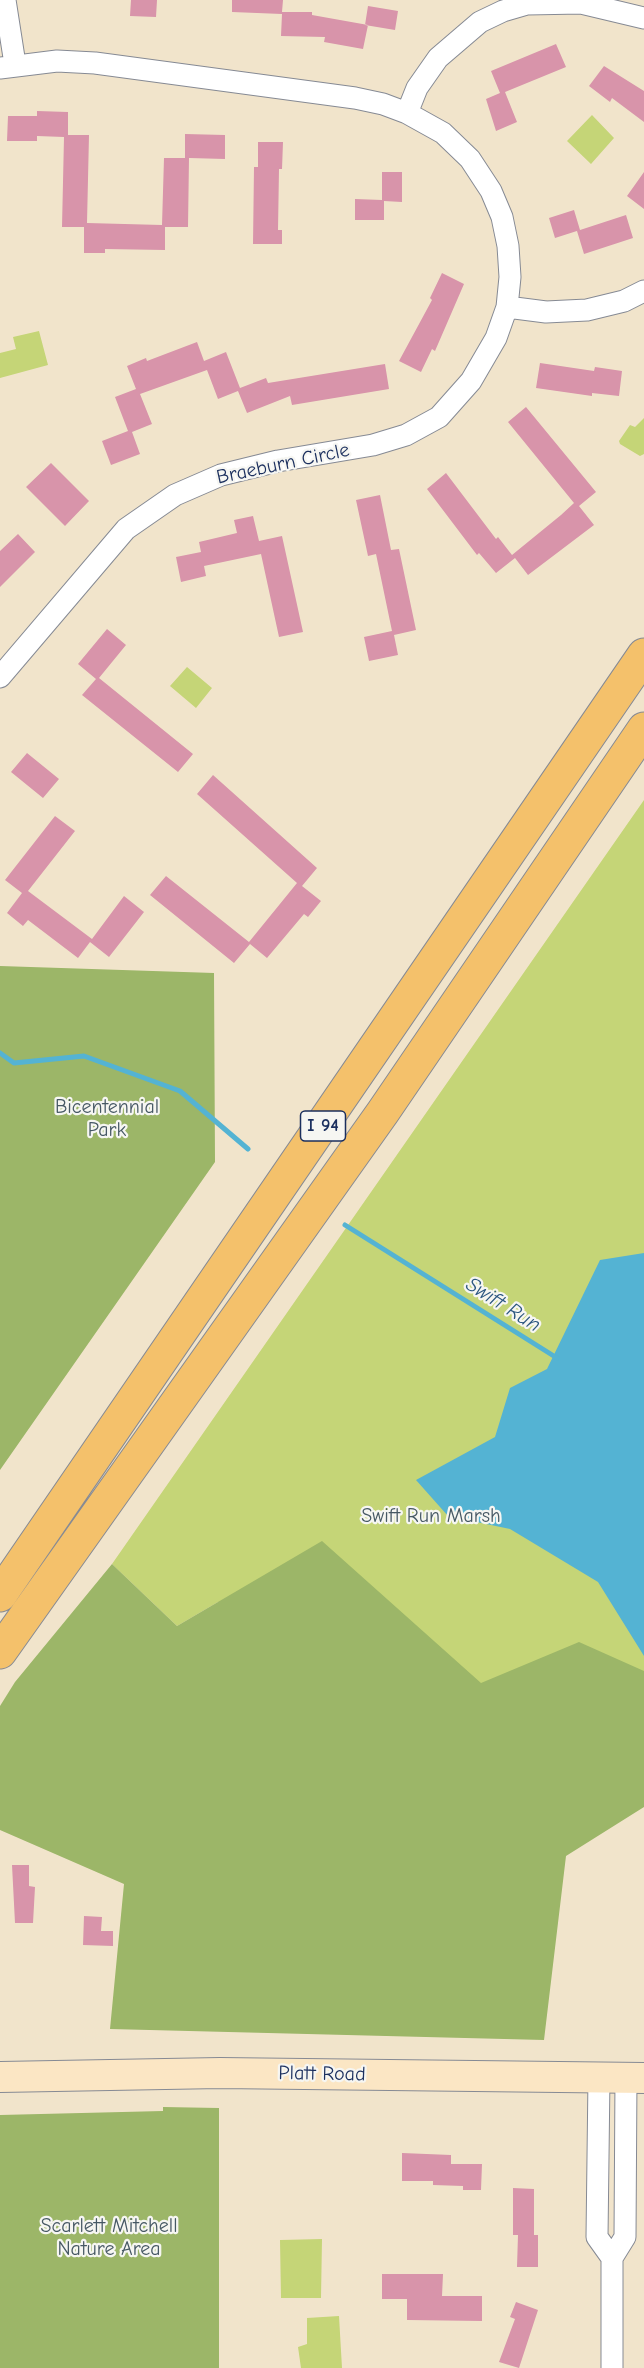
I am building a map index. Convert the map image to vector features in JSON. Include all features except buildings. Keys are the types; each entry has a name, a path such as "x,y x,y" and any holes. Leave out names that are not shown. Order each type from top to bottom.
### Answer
{"highway":[{"name":"I 94","path":"0,1595 644,655"},
{"name":"I 94","path":"0,1652 383,1112 644,729"}],"main road":[{"name":"Platt Road","path":"0,2078 220,2073 623,2077"}],"street":[{"path":"5,0 7,66"},
{"path":"407,113 417,87 438,58 480,22 503,11 527,4 581,3 611,8 644,18"},
{"name":"Braeburn Circle","path":"0,677 126,529 175,495 221,475 278,461 373,446 406,435 430,423 471,381 496,338 507,307 510,277 508,246 502,217 491,191 470,159 443,134 407,113 355,98 129,66 57,61 7,66"},
{"path":"507,307 546,312 587,310 624,301 644,291"},
{"path":"612,2368 612,2258 625,2237 623,2077"}],"green space":[{"path":"592,115 614,138 591,164 567,141"},
{"path":"39,331 48,365 0,378 0,353 16,349 13,337"},
{"path":"644,418 644,454 640,456 620,444 619,441 630,425 635,427"},
{"path":"187,667 212,688 196,708 170,686"},
{"name":"Swift Run Marsh","path":"644,800 644,1754 218,1602 177,1626 112,1564"},
{"name":"Bicentennial Park","path":"0,966 214,973 215,1162 0,1470"},
{"path":"322,1541 481,1683 579,1642 644,1671 644,1807 566,1856 544,2040 110,2029 124,1884 0,1830 0,1706 15,1682 112,1564 177,1626"},
{"name":"Scarlett Mitchell Nature Area","path":"163,2107 219,2108 219,2368 0,2368 0,2115 163,2111"},
{"path":"322,2239 321,2298 281,2298 280,2240"},
{"path":"339,2316 342,2368 301,2368 298,2347 307,2344 307,2318"}],"water":[{"path":"644,1253 644,1656 598,1582 510,1529 448,1516 416,1480 495,1437 510,1388 547,1369 600,1260"}],"waterway":[{"name":"Swift Run","path":"0,1053 14,1063 84,1056 180,1091 248,1149"},
{"name":"Swift Run","path":"345,1225 557,1358"}]}
